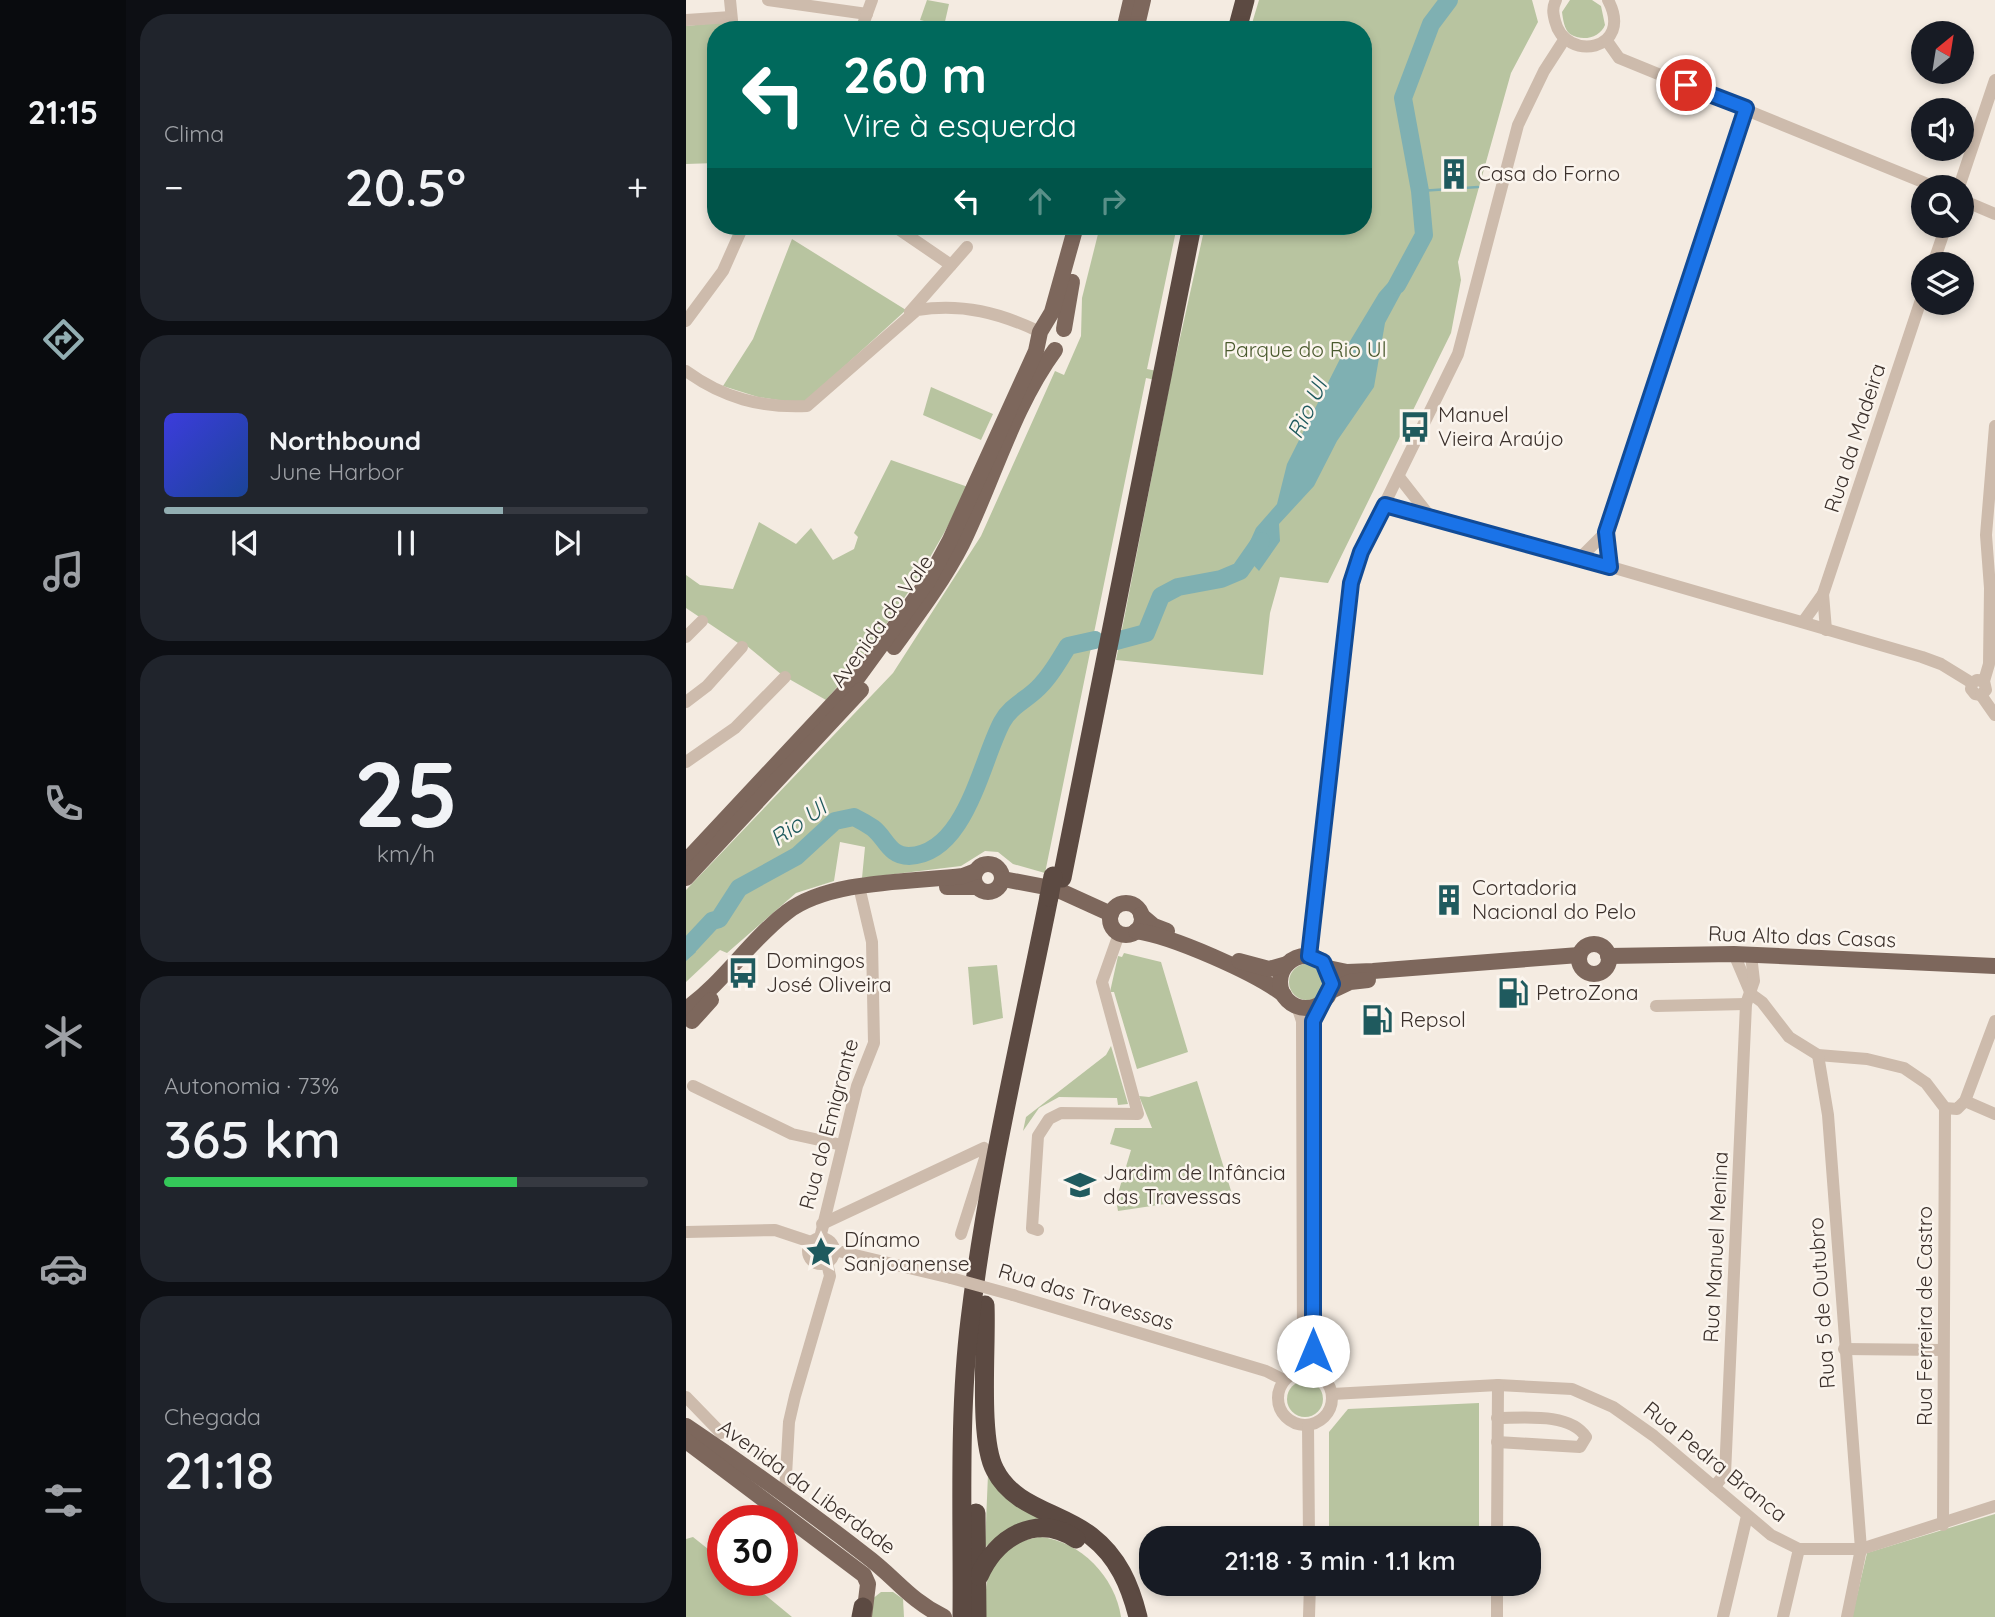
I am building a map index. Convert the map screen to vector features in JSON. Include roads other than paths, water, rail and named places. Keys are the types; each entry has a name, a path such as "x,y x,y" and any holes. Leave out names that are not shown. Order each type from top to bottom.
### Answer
{"highway":[{"path":"1232,21 1238,0"},
{"path":"1239,21 1245,0"},
{"path":"977,1580 975,1442 995,1206 1183,235"},
{"path":"1057,877 1190,235"},
{"path":"969,1610 965,1382 970,1321 988,1210 1053,898"},
{"path":"985,1305 987,1432 993,1468 1013,1493 1091,1536 1116,1561 1130,1586 1138,1617"},
{"path":"969,1610 977,1580 998,1544 1015,1534 1051,1530 1070,1535 1108,1568 1121,1590 1127,1617"}],"main road":[{"path":"1126,21 1131,0"},
{"path":"1138,21 1143,0"},
{"name":"Avenida do Vale","path":"686,861 859,677 928,581 1014,400 1042,331 1073,235"},
{"name":"Avenida do Vale","path":"686,878 867,684 938,587 961,545 1036,380 1055,350 1065,342 1067,300 1085,235"},
{"path":"1055,350 1045,348 1042,331 1056,324 1064,329"},
{"path":"687,1019 790,921 812,908 861,895 965,885 977,879 982,866 995,865 1003,879 1056,889 1111,914"},
{"path":"687,1019 785,913 808,898 834,891 963,876 977,879 984,892 993,892 1003,879"},
{"path":"1126,904 1135,907 1154,926 1250,965 1269,969 1309,956 1328,968 1346,972 1580,960 1350,982 1306,1008 1297,1006 1270,984 1149,933 1136,931 1119,934 1110,923 1111,914 1117,906 1126,904"},
{"path":"1136,931 1141,924 1141,915"},
{"name":"Rua Alto das Casas","path":"1580,960 1586,972 1600,973 1607,966 1608,956 1742,954 1995,967"},
{"path":"1284,995 1281,978 1287,964"},
{"path":"1326,997 1328,968"},
{"name":"Avenida da Liberdade","path":"686,1426 785,1493 888,1572 904,1592"},
{"name":"Avenida da Liberdade","path":"686,1441 855,1566 868,1584 863,1610"},
{"name":"Avenida da Liberdade","path":"863,1610 883,1586 904,1592 944,1617"},
{"path":"904,1592 911,1617"}],"street":[{"path":"730,0 732,21"},
{"path":"768,0 867,14"},
{"path":"864,21 872,0"},
{"path":"873,21 880,0"},
{"path":"1556,0 1552,10 1558,32 1564,40 1597,46 1607,41 1614,29 1608,0"},
{"path":"686,20 707,21"},
{"path":"1309,956 1345,610 1361,552 1458,354 1518,125 1544,71 1564,40"},
{"path":"1607,41 1619,58 1911,176"},
{"path":"1963,175 1995,80"},
{"path":"1610,567 1606,532 1746,108"},
{"path":"1974,205 1995,214"},
{"path":"686,321 723,271 738,235"},
{"path":"907,235 951,265"},
{"path":"906,319 967,247"},
{"path":"686,309 716,266 727,257"},
{"path":"686,371 725,396 749,403 807,406 918,310 940,307 983,310 1003,314 1042,331"},
{"name":"Rua da Madeira","path":"1803,622 1823,594 1916,315"},
{"path":"1979,686 1989,664 1990,589 1986,535 1995,426"},
{"path":"1399,477 1428,514"},
{"path":"1385,505 1428,514 1941,664 1979,686 1995,715"},
{"path":"1580,558 1606,532"},
{"name":"Rua da Madeira","path":"1823,594 1826,630"},
{"path":"686,637 702,621"},
{"path":"686,702 707,686 742,647"},
{"path":"687,764 735,728 785,677"},
{"name":"Rua do Emigrante","path":"827,1263 818,1264 811,1259 808,1251 822,1224 857,1086 874,1042 872,942 861,895"},
{"path":"1038,1230 1032,1228 1038,1136 1049,1119 1061,1113 1138,1114 1102,982 1119,934"},
{"path":"1742,954 1749,999"},
{"path":"1297,1006 1302,1021 1303,1351 1278,1394 1280,1410 1292,1422 1308,1425 1320,1421 1328,1412 1332,1394 1325,1380 1318,1374 1313,1351 1313,1021 1326,997"},
{"path":"1656,1006 1749,999 1762,1002 1790,1037 1818,1055 1867,1059 1904,1068 1926,1083 1945,1108 1957,1109 1965,1101 1995,1021"},
{"name":"Rua Manuel Menina","path":"1714,1487 1725,1474 1749,999"},
{"name":"Rua 5 de Outubro","path":"1818,1055 1828,1115 1861,1549 1847,1617"},
{"path":"693,1086 792,1134 842,1145"},
{"path":"1965,1101 1995,1114"},
{"name":"Rua Ferreira de Castro","path":"1943,1525 1945,1108"},
{"path":"822,1224 984,1148 987,1152 961,1234"},
{"path":"686,1232 775,1230 815,1240"},
{"name":"Rua do Emigrante","path":"815,1240 831,1242 834,1250"},
{"path":"785,1493 789,1422 830,1276 827,1263 834,1250"},
{"name":"Rua das Travessas","path":"834,1250 1013,1295 1265,1371 1289,1377 1308,1371 1318,1374"},
{"path":"1844,1349 1943,1350"},
{"path":"1332,1394 1498,1385 1497,1526"},
{"name":"Rua Pedra Branca","path":"1498,1385 1572,1389 1613,1407 1654,1436 1771,1535 1799,1549 1861,1549 1943,1525 1995,1506"},
{"path":"686,1397 721,1433"},
{"path":"1497,1418 1545,1419 1575,1427 1586,1437 1580,1447 1497,1442"},
{"path":"1308,1425 1309,1526"},
{"path":"1723,1617 1747,1516"},
{"path":"1783,1617 1799,1549"},
{"path":"1309,1617 1310,1596"},
{"path":"1497,1596 1497,1617"}],"water":[{"path":"1401,268 1409,268 1406,284 1385,323 1374,387 1337,441 1314,486 1279,524 1280,541 1259,571 1244,555 1256,528 1277,504 1287,464 1344,351 1379,293"},
{"path":"713,912 721,921 693,949 696,952 686,961 686,939"}],"waterway":[{"name":"Rio Ul","path":"1397,285 1424,235 1420,191 1403,98 1431,24 1449,0"},
{"path":"1420,191 1478,187"},
{"name":"Rio Ul","path":"1116,641 1146,633 1161,596 1178,587 1221,579 1240,571 1261,541"},
{"name":"Rio Ul","path":"686,949 712,921 719,919 739,888 797,856 835,821 854,817 873,828 892,850 902,855 929,851 945,840 969,803 1006,716 1045,681 1068,646 1095,640"}],"place":[{"name":"Casa do Forno","path":"1454,174"},
{"name":"Manuel Vieira Araújo","path":"1415,427"},
{"name":"Cortadoria Nacional do Pelo","path":"1449,900"},
{"name":"Domingos José Oliveira","path":"743,973"},
{"name":"PetroZona","path":"1513,993"},
{"name":"Repsol","path":"1377,1020"},
{"name":"Jardim de Infância das Travessas","path":"1080,1185"},
{"name":"Dínamo Sanjoanense","path":"821,1252"}],"park label":[{"name":"Parque do Rio Ul","path":"1305,350"}]}
